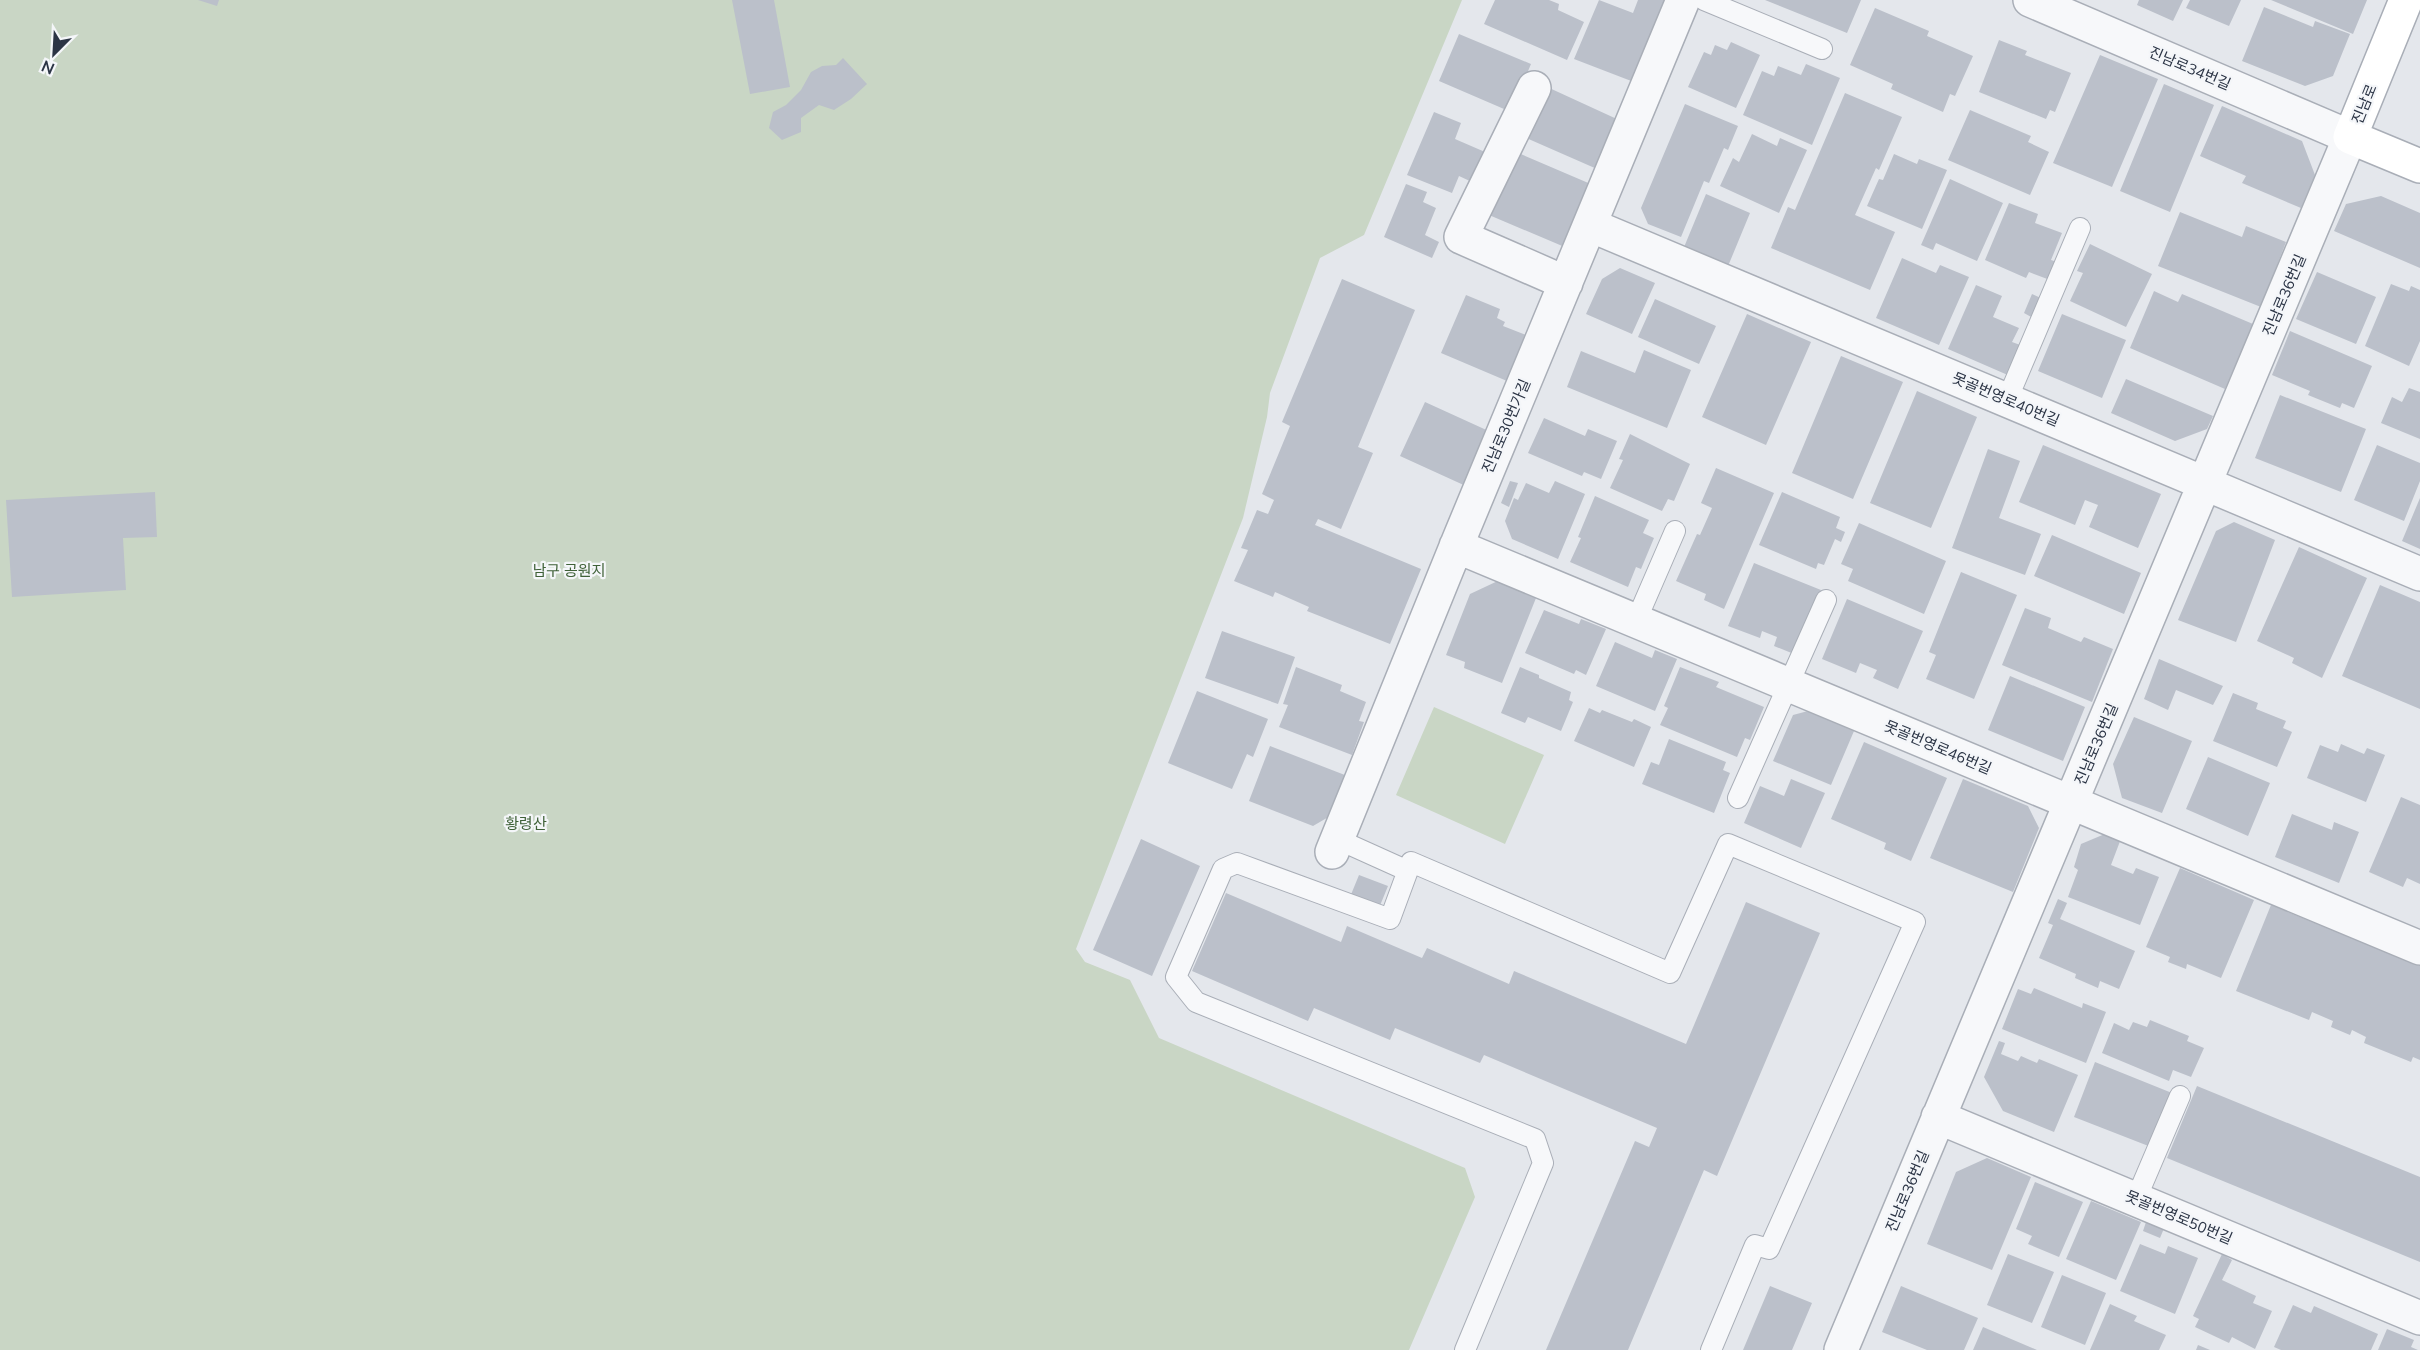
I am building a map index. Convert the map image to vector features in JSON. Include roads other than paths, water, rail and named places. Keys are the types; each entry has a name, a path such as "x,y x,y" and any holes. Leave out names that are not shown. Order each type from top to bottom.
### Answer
{"main road":[{"name":"진남로","path":"2406,0 2350,137 2420,166"}],"street":[{"name":"진남로30번가길","path":"1334,846 1683,0"},
{"name":"진남로34번길","path":"2030,0 2350,137"},
{"path":"1534,88 1461,237 1566,283"},
{"name":"진남로36번길","path":"1841,1350 2350,137"},
{"name":"못골번영로40번길","path":"1590,225 2420,574"},
{"name":"못골번영로46번길","path":"1456,546 2420,948"},
{"name":"못골번영로50번길","path":"1938,1117 2420,1318"}],"lane":[{"path":"1704,0 1822,49"},
{"path":"2007,399 2079,228"},
{"path":"1636,621 1675,531"},
{"path":"1738,798 1826,600"},
{"path":"1465,1350 1543,1163 1535,1139 1196,1002 1176,977 1222,869 1238,863 1390,920 1412,862 1670,973 1728,844 1915,922 1769,1249 1755,1245 1711,1350"},
{"path":"1334,846 1408,871"},
{"path":"2136,1199 2180,1096"}],"park label":[{"name":"남구 공원지","path":"569,570"},
{"name":"황령산","path":"526,823"}]}
